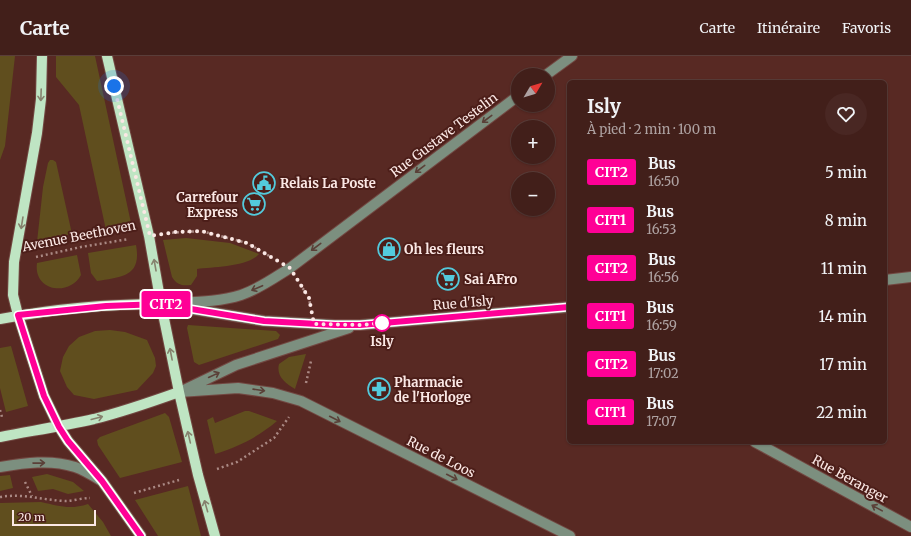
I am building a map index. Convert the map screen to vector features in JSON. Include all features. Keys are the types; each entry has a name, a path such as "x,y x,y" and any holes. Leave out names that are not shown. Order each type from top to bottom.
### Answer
{"main road":[{"path":"42,56 41,99 37,133 14,262 14,295 18,315 44,396 59,427 68,441 115,498 141,536"},
{"path":"107,56 150,236 161,304 179,392 198,475 215,536"},
{"path":"0,319 18,315 124,304 161,304"},
{"path":"0,437 59,427 109,414 179,392"}],"street":[{"path":"555,68 572,56"},
{"name":"Rue Gustave Testelin","path":"161,304 220,300 241,294 265,284 290,268 511,101"},
{"path":"887,280 911,278"},
{"path":"161,304 264,321 360,325"},
{"name":"Rue d'Isly","path":"360,325 567,307"},
{"path":"179,392 236,365 360,325"},
{"name":"Rue de Loos","path":"179,392 238,388 273,393 301,401 570,536"},
{"name":"Rue Beranger","path":"759,444 911,527"},
{"path":"0,467 31,463 54,463 74,466 102,481"}],"path":[{"name":"Avenue Beethoven","path":"14,262 81,247 176,232 201,231 247,243 290,268"},
{"path":"290,268 309,298 314,324"},
{"path":"0,497 32,496 37,498 66,501 83,498 115,498 198,475 237,462 274,438 301,401 311,365 314,339"}],"shaded area":[{"path":"0,56 15,56 5,146 0,160"},
{"path":"56,56 95,56 131,223 106,230 79,105 56,77"},
{"path":"50,160 56,162 72,234 37,242 43,187"},
{"path":"186,238 230,243 259,254 247,262 239,264 197,269 197,276 191,285 182,285 176,282 172,277 163,240"},
{"path":"136,245 136,264 128,274 97,281 91,273 88,253"},
{"path":"77,255 81,275 76,282 61,288 53,288 40,280 37,272 37,263"},
{"path":"188,325 276,331 280,335 278,339 199,365 194,362 187,328"},
{"path":"110,330 125,332 147,340 155,358 156,366 153,373 137,390 94,399 74,395 67,387 60,371 63,357 69,346 79,337 95,331"},
{"path":"11,346 28,406 6,412 0,388 0,348"},
{"path":"306,354 295,389 285,382 280,376 278,368 279,364 289,357"},
{"path":"245,411 277,421 263,432 233,448 215,454 207,420 213,417 215,423"},
{"path":"165,413 169,417 182,462 120,478 98,445 97,440 100,437"},
{"path":"47,474 73,482 84,491 68,494 53,489 38,491 32,477"},
{"path":"10,475 13,488 0,491 0,476"},
{"path":"188,486 201,536 158,536 135,500"},
{"path":"41,502 70,507 88,504 103,522 111,536 0,536 0,503"}],"bus line":[{"name":"CIT2","path":"141,536 115,498 68,441 59,427 44,396 18,315 106,306 161,304 264,321 360,325 567,307"}],"place":[{"name":"Relais La Poste","path":"264,183"},
{"name":"Carrefour Express","path":"254,204"},
{"name":"Oh les fleurs","path":"389,249"},
{"name":"Sai AFro","path":"448,279"},
{"name":"Isly","path":"382,323"},
{"name":"Pharmacie de l'Horloge","path":"379,389"}],"route":[{"path":"114,86 150,236 176,232 201,231 247,243 290,268 309,298 314,324 360,325 382,323"}]}
